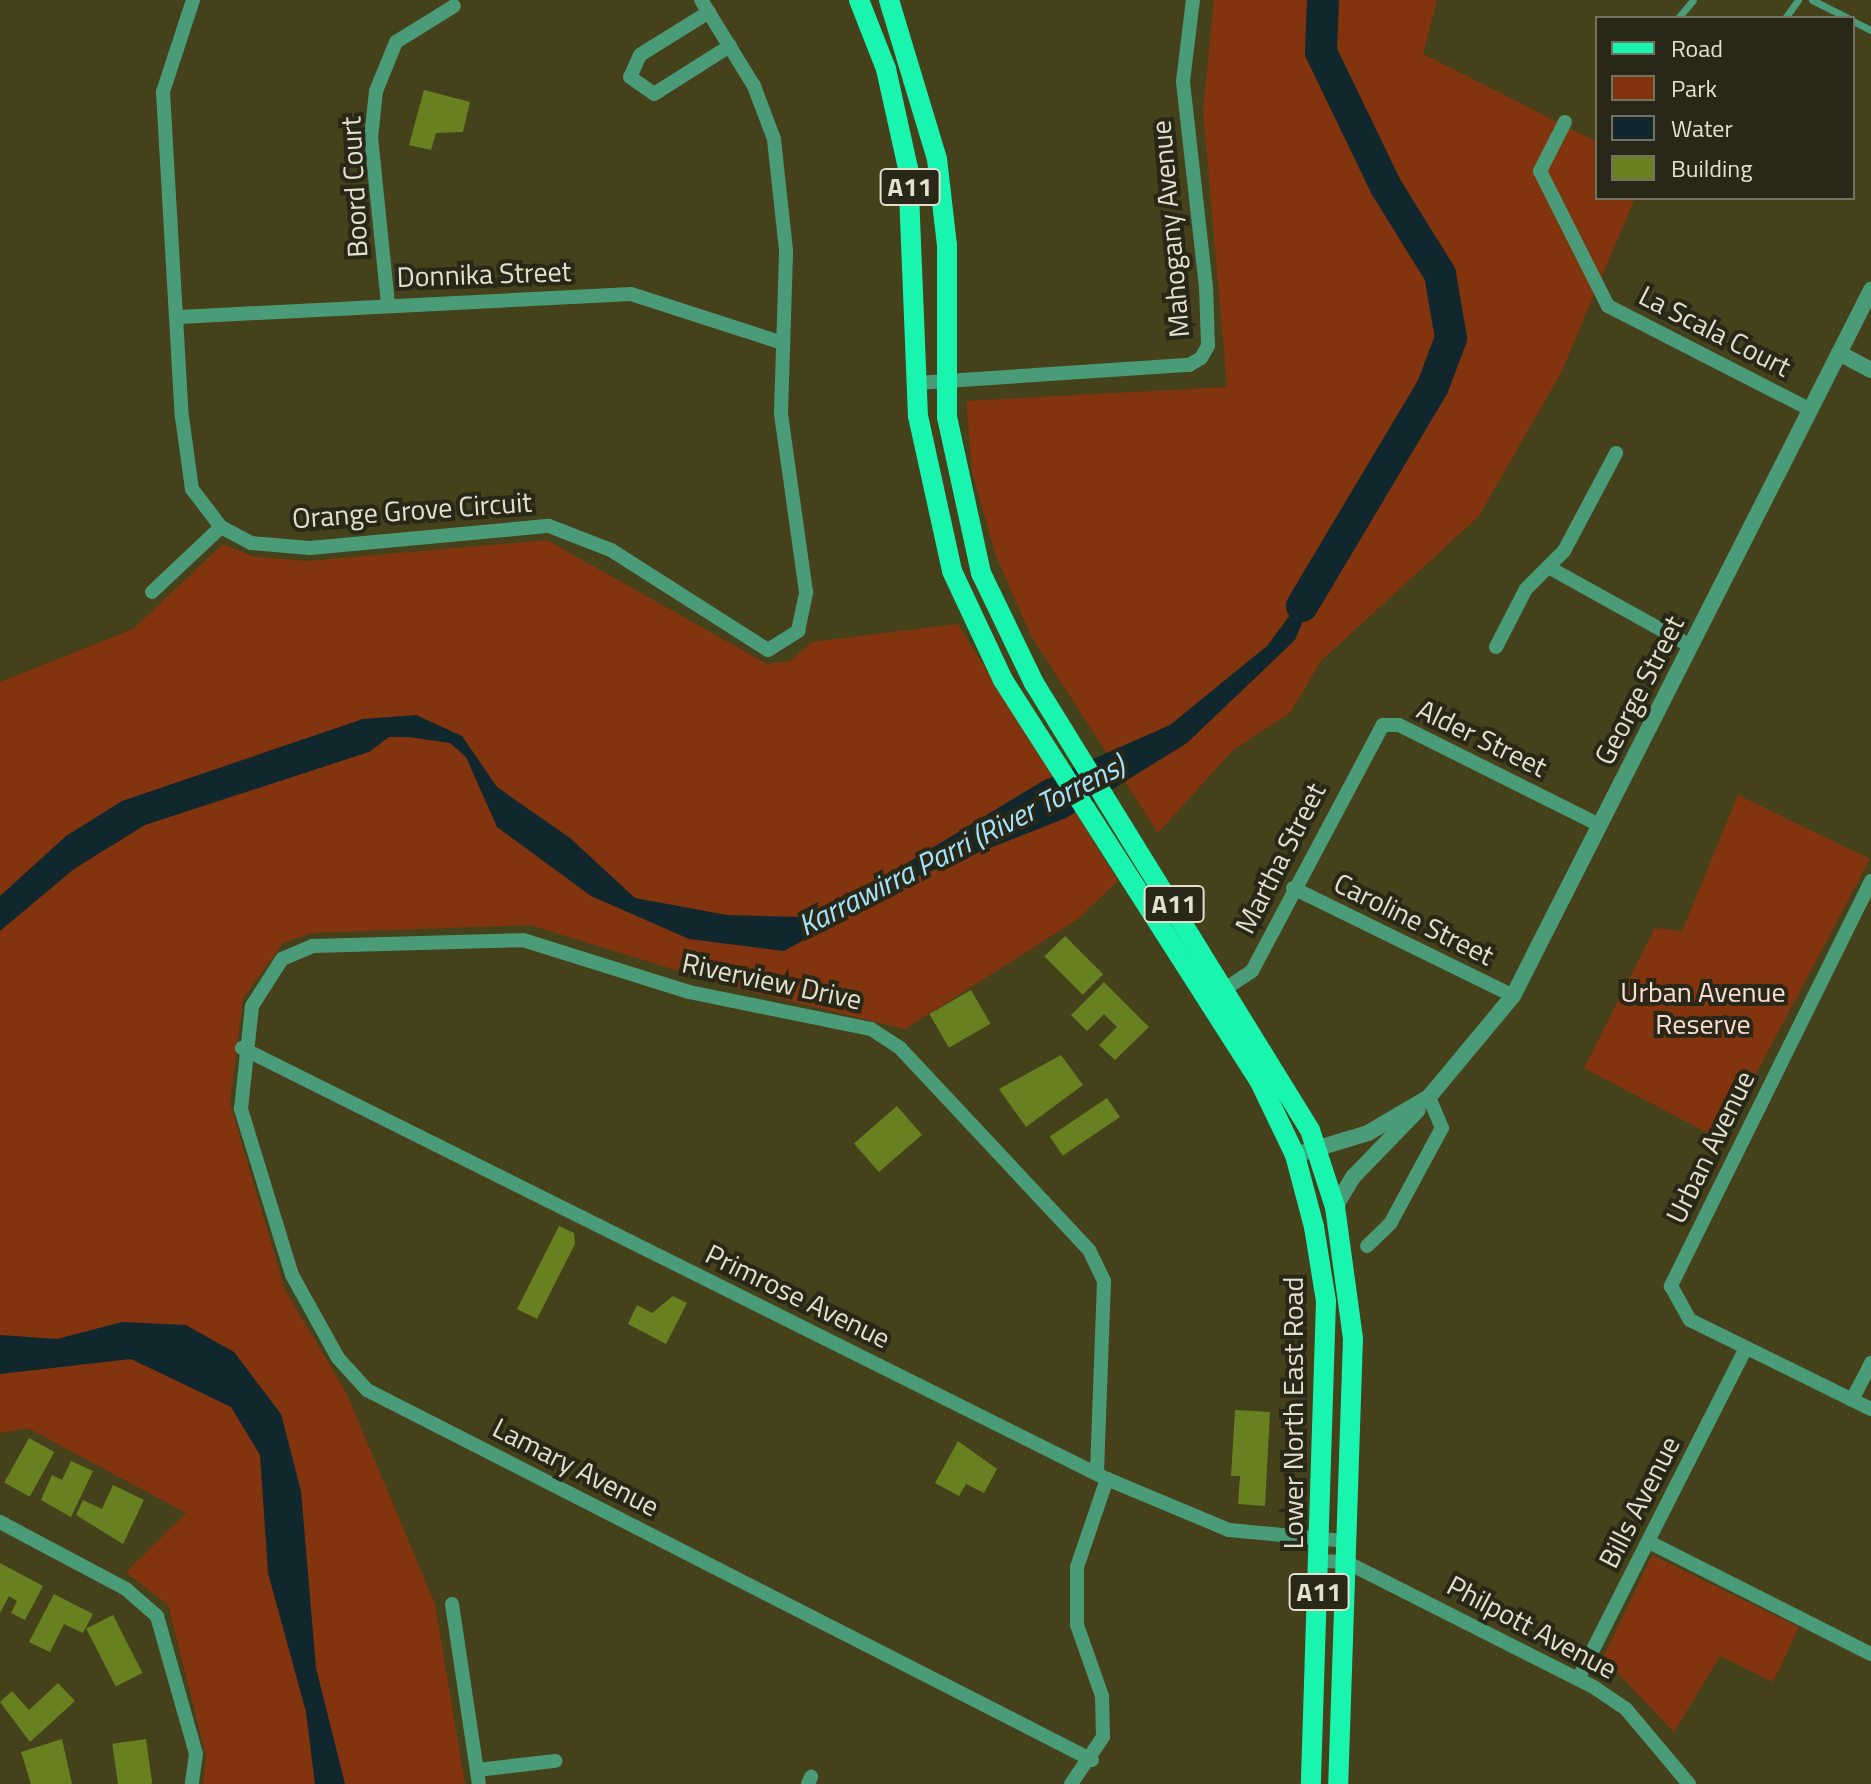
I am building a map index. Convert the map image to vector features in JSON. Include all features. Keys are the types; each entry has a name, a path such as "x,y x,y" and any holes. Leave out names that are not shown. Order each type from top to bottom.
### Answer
{"main road":[{"name":"Lower North East Road","path":"859,0 886,69 908,168 916,383 926,477 946,555 979,634 1030,719 1320,1148 1335,1207 1353,1316 1338,1784"},
{"name":"Lower North East Road","path":"889,0 925,101 942,189 945,382 970,539 1002,625 1054,714 1122,819 1217,994 1295,1155 1324,1281 1321,1561 1311,1784"}],"street":[{"name":"Orange Grove Circuit","path":"193,0 163,92 192,489 221,527 251,543 310,548 549,526 611,550 768,650 798,631 806,592 786,492 783,343 786,250 774,139 730,46 705,6"},
{"name":"Mahogany Avenue","path":"916,383 1189,365 1201,358 1208,346 1206,287 1183,81 1193,0"},
{"name":"Boord Court","path":"388,304 371,138 376,91 396,42 454,6"},
{"path":"705,6 640,55 630,77 654,94 730,46"},
{"name":"La Scala Court","path":"1565,122 1540,171 1608,306 1811,410"},
{"name":"George Street","path":"1335,1207 1353,1177 1429,1097 1513,996 1871,290"},
{"name":"Donnika Street","path":"179,317 631,294 783,343"},
{"path":"1839,353 1871,370"},
{"path":"1496,647 1526,589 1550,568 1616,453"},
{"path":"152,592 221,527"},
{"path":"1550,568 1691,646"},
{"name":"Alder Street","path":"1383,725 1399,725 1600,825"},
{"name":"Martha Street","path":"1217,994 1248,976 1383,725"},
{"name":"Urban Avenue","path":"1746,1348 1678,1308 1671,1286 1871,881"},
{"name":"Caroline Street","path":"1293,888 1513,996"},
{"name":"Riverview Drive","path":"242,1048 252,1006 282,959 313,946 523,940 689,992 871,1029 900,1048 1089,1250 1104,1281 1102,1476 1077,1567 1077,1625 1102,1696 1103,1737 1092,1760"},
{"name":"Primrose Avenue","path":"242,1048 1102,1476 1229,1530 1346,1541"},
{"name":"Lamary Avenue","path":"242,1048 241,1109 292,1275 338,1358 367,1390 1092,1760"},
{"path":"1367,1246 1390,1224 1442,1128 1429,1097"},
{"name":"George Street","path":"1295,1155 1368,1133 1429,1097"},
{"path":"1746,1348 1871,1409"},
{"name":"Bills Avenue","path":"1578,1679 1746,1348"},
{"path":"1852,1400 1871,1363"},
{"path":"0,1522 126,1589 157,1616 196,1754 192,1784"},
{"path":"1649,1542 1871,1654"},
{"name":"Philpott Avenue","path":"1321,1561 1346,1562 1578,1679 1626,1709 1689,1784"},
{"path":"452,1604 478,1777 555,1761"},
{"path":"1071,1784 1092,1760"}],"lane":[{"path":"1680,16 1693,0"},
{"path":"1812,0 1844,16"},
{"path":"1325,1400 1351,1401"}],"green space":[{"path":"1214,0 1437,0 1423,54 1595,141 1595,200 1634,200 1561,373 1479,516 1321,661 1290,713 1232,751 1158,833 1030,634 996,556 972,472 966,401 1227,387 1203,111"},
{"path":"547,540 767,664 790,661 812,642 958,624 1118,881 1078,919 905,1029 724,985 530,925 311,933 283,943 243,999 230,1103 285,1290 347,1394 435,1604 465,1784 203,1784 206,1756 168,1605 126,1572 186,1513 28,1428 0,1433 0,682 133,629 223,544 252,556 306,561"},
{"name":"Urban Avenue Reserve","path":"1738,795 1870,859 1721,1140 1584,1068 1655,928 1682,931"},
{"path":"1652,1555 1799,1627 1773,1682 1720,1656 1674,1732 1603,1658"}],"water":[{"path":"1323,571 1295,640 1187,743 1066,818 916,877 784,951 689,939 591,896 497,827 466,757 450,743 408,737 389,737 369,752 145,825 74,869 0,931 0,896 66,836 122,801 363,719 416,715 462,736 497,787 570,838 635,898 727,915 800,917 869,886 1041,782 1170,725 1267,646"},
{"path":"122,1322 186,1325 234,1352 281,1414 301,1491 316,1668 345,1784 315,1784 306,1712 268,1573 260,1455 231,1407 131,1359 0,1374 0,1335 57,1339"}],"building":[{"path":"424,90 470,102 463,132 436,133 431,150 409,145"},
{"path":"1065,936 1103,974 1083,995 1044,957"},
{"path":"1104,982 1149,1027 1115,1060 1099,1045 1117,1027 1104,1014 1087,1031 1071,1015"},
{"path":"971,990 990,1024 949,1048 929,1014"},
{"path":"1061,1055 1083,1085 1026,1127 999,1089"},
{"path":"1107,1098 1120,1117 1063,1156 1050,1137"},
{"path":"897,1106 922,1135 879,1172 854,1143"},
{"path":"559,1226 574,1233 575,1244 537,1319 517,1309"},
{"path":"673,1296 687,1303 666,1344 628,1324 637,1305 652,1313"},
{"path":"1235,1410 1270,1412 1265,1506 1238,1504 1240,1476 1231,1476"},
{"path":"29,1438 54,1452 30,1497 4,1483"},
{"path":"958,1441 997,1469 984,1493 966,1484 959,1496 935,1483"},
{"path":"71,1461 93,1471 71,1517 41,1500 52,1475 62,1480"},
{"path":"113,1485 144,1500 123,1544 76,1515 83,1500 102,1509"},
{"path":"0,1563 43,1586 25,1620 11,1613 17,1601 9,1596 0,1613"},
{"path":"54,1594 93,1614 83,1633 64,1624 50,1652 29,1642"},
{"path":"113,1615 143,1673 116,1687 86,1629"},
{"path":"58,1683 75,1701 30,1742 0,1702 12,1691 29,1710"},
{"path":"62,1739 72,1784 31,1784 21,1752"},
{"path":"146,1739 152,1784 118,1784 112,1744"}],"waterway":[{"name":"Karrawirra Parri (River Torrens)","path":"1302,606 1433,386 1451,338 1440,274 1386,187 1321,52 1323,0"}]}
